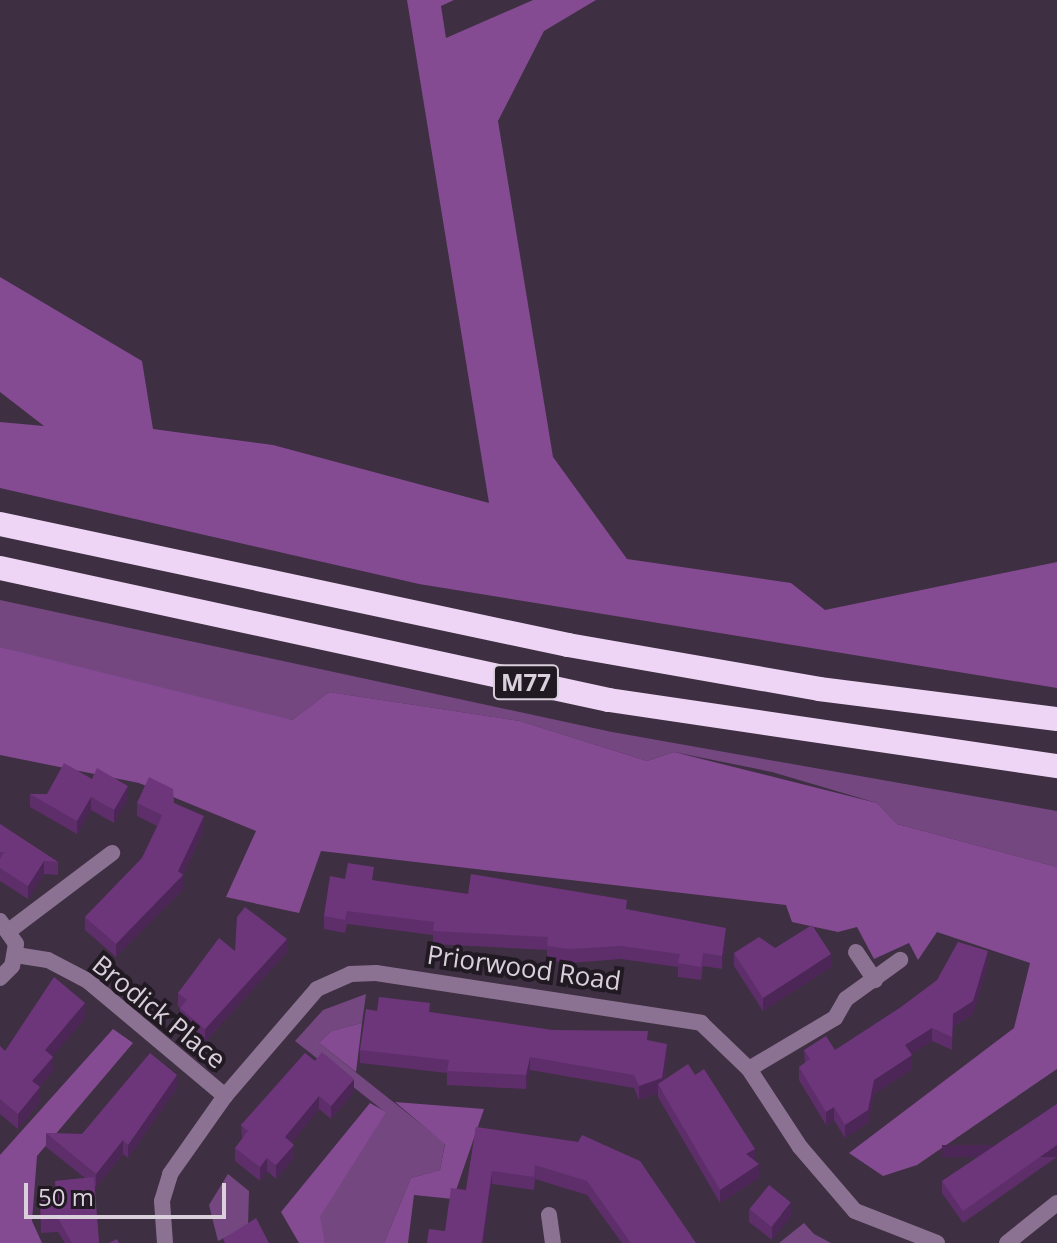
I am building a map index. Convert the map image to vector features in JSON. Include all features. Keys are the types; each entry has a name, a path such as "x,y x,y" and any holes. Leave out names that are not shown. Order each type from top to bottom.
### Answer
{"highway":[{"name":"M77","path":"0,524 568,645 819,689 1057,719"},
{"name":"M77","path":"0,568 609,700 1057,766"}],"street":[{"path":"0,978 16,955 5,925 112,853"},
{"path":"856,952 875,980"},
{"name":"Brodick Place","path":"16,955 48,960 88,981 225,1096"},
{"path":"749,1069 835,1018 846,999 900,960"},
{"name":"Priorwood Road","path":"165,1243 162,1201 170,1174 225,1096 289,1015 317,989 350,974 675,1014 725,1040 749,1069 800,1147 855,1211 937,1243"},
{"path":"1007,1243 1057,1203"},
{"path":"549,1215 553,1243"}],"shaded area":[{"path":"407,0 454,0 441,6 446,38 533,0 596,0 544,31 498,121 553,457 627,559 791,583 825,610 1057,562 1057,688 419,584 0,488 0,422 44,426 0,392 0,277 142,361 153,429 273,445 489,503"},
{"path":"0,600 612,732 1057,811 1057,867 897,824 877,803 772,772 674,752 647,761 520,721 329,692 292,720 226,709 0,647"},
{"path":"0,647 292,720 329,692 520,721 647,761 674,752 877,803 897,824 1057,867 1057,1069 917,1165 883,1176 849,1153 1014,1028 1030,963 937,932 918,960 909,943 874,959 857,927 838,932 792,922 786,905 321,851 299,913 226,897 256,831 139,783 0,755"},
{"path":"366,994 362,1023 331,1031 319,1043 445,1143 440,1170 411,1178 384,1243 325,1243 319,1218 385,1112 295,1041 323,1010"},
{"path":"362,1023 356,1072 319,1043 331,1031"},
{"path":"113,1029 133,1043 37,1156 32,1221 42,1243 0,1243 0,1155"},
{"path":"395,1102 484,1109 453,1199 414,1195 408,1243 384,1243 411,1178 440,1170 445,1144"},
{"path":"370,1103 386,1112 320,1217 325,1243 299,1243 281,1212"},
{"path":"228,1174 249,1191 248,1226 218,1241 209,1205"},
{"path":"804,1223 814,1234 831,1243 779,1243"}],"building":[{"path":"64,763 92,779 97,768 128,786 114,810 91,797 77,821 30,794 47,794"},
{"path":"149,777 173,789 174,803 204,816 178,871 183,875 116,944 85,917 142,858 159,823 162,815 137,803"},
{"path":"0,824 58,862 44,861 28,886 0,868 4,852 0,852"},
{"path":"348,863 374,867 372,880 468,894 471,874 627,900 626,909 726,928 722,956 703,953 701,967 678,963 680,954 621,946 569,949 547,946 548,937 433,931 434,922 347,911 345,920 324,916 330,876 345,879"},
{"path":"245,907 287,939 205,1029 180,1008 187,1000 178,993 219,938 235,951 237,917"},
{"path":"812,925 831,954 763,998 734,953 759,937 775,948"},
{"path":"958,942 988,951 973,1001 953,1014 952,1037 932,1028 905,1045 912,1055 874,1080 868,1110 845,1125 834,1107 826,1112 799,1067 810,1059 804,1050 826,1036 835,1050 901,1007 937,980"},
{"path":"54,977 85,1003 45,1050 53,1057 32,1081 40,1087 18,1114 0,1099 0,1046 5,1051"},
{"path":"379,997 430,1003 429,1012 552,1030 648,1031 647,1040 667,1044 662,1078 639,1086 634,1075 530,1057 526,1075 447,1071 449,1060 360,1050 366,1009 377,1011"},
{"path":"322,1052 354,1079 331,1106 319,1096 285,1137 294,1145 276,1165 267,1158 260,1167 235,1148 248,1131 241,1125 305,1053 315,1061"},
{"path":"150,1053 177,1075 128,1145 123,1140 96,1174 46,1133 82,1134"},
{"path":"688,1064 695,1075 704,1069 755,1149 746,1154 759,1164 720,1190 658,1084"},
{"path":"1057,1104 1057,1145 963,1211 942,1181"},
{"path":"476,1127 578,1142 582,1135 640,1161 696,1243 631,1243 587,1181 535,1165 534,1177 492,1171 482,1243 427,1243 429,1229 445,1231 451,1188 466,1190"},
{"path":"94,1177 99,1243 72,1243 58,1218 41,1220 40,1199 57,1198 55,1181"},
{"path":"769,1185 791,1203 771,1227 749,1209"},
{"path":"256,1218 269,1243 225,1243 223,1239"}]}
